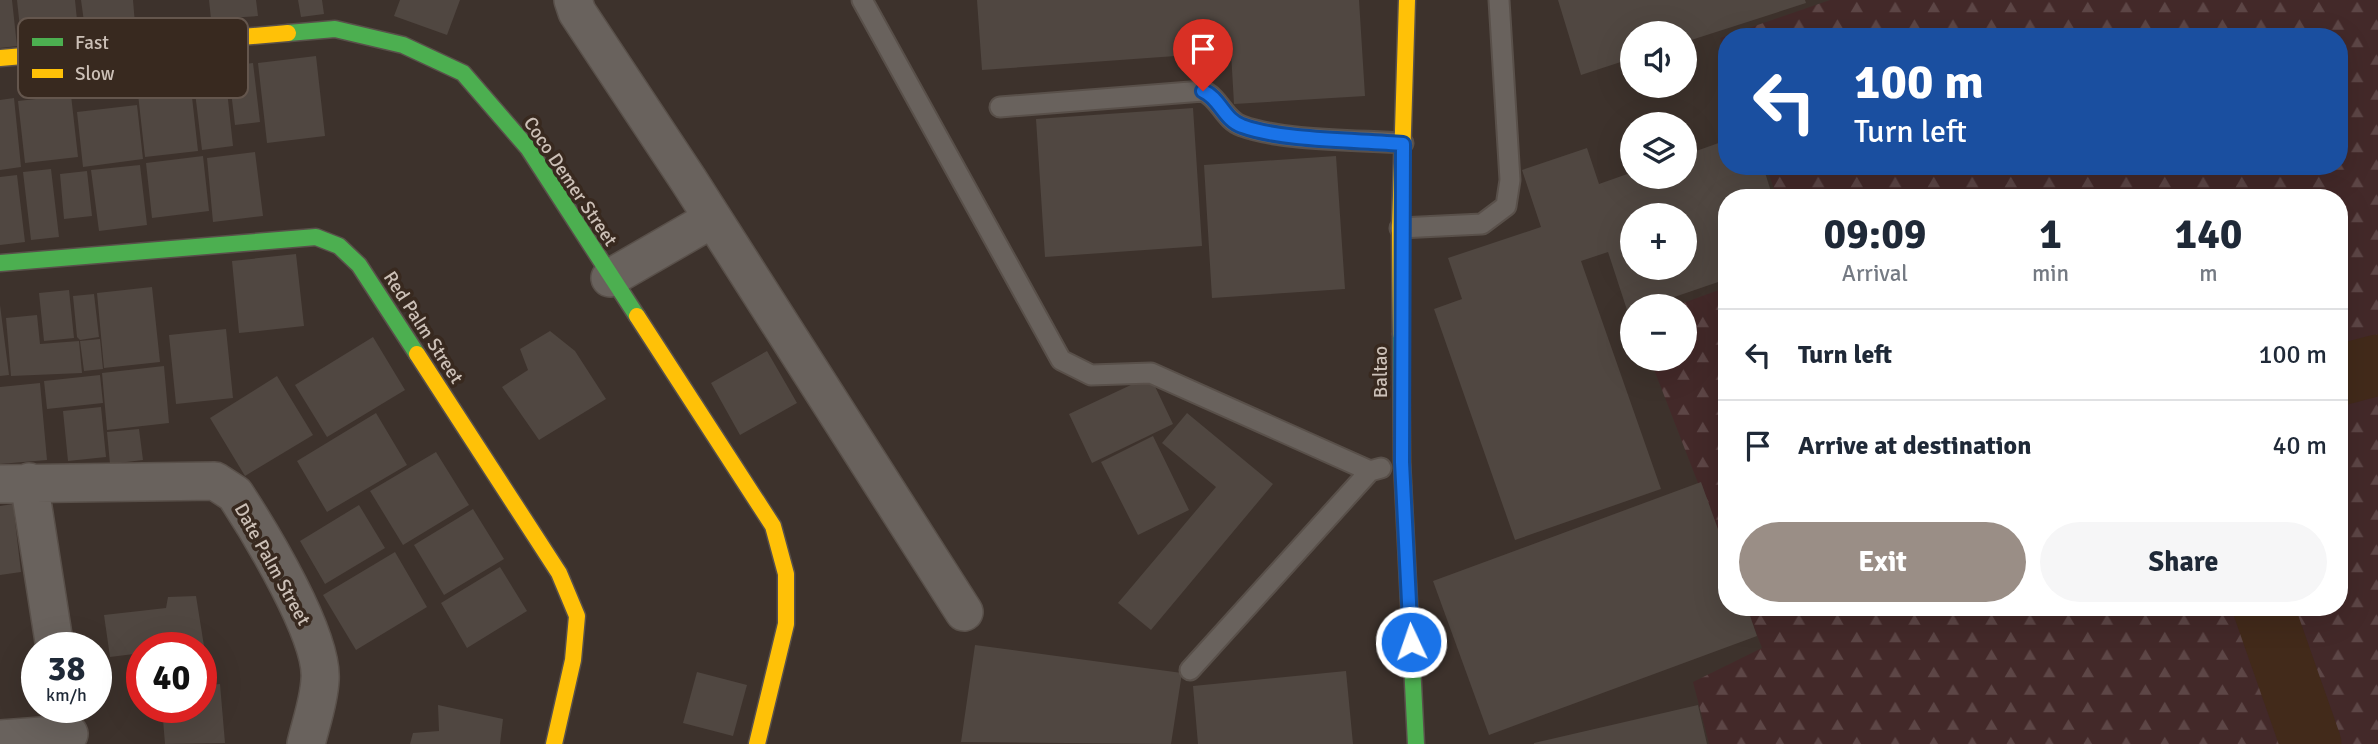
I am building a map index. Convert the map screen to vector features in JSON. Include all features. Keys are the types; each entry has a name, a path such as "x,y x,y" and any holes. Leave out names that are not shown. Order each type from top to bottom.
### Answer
{"street":[{"path":"573,0 577,12 964,612"},
{"name":"Baltao","path":"1407,0 1400,228 1402,462 1416,744"},
{"name":"Coco Demer Street","path":"248,37 335,29 403,45 463,73 528,148 773,526 786,574 786,624 757,744"},
{"name":"Coco Demer Street","path":"0,58 18,56"},
{"path":"610,278 712,219"},
{"name":"Red Palm Street","path":"0,262 316,237 339,246 359,265 559,573 577,616 573,660 554,744"},
{"name":"Date Palm Street","path":"14,483 215,481 235,494 255,526 318,652 320,680 306,744"},
{"path":"14,483 51,632"},
{"path":"0,739 68,728"}],"lane":[{"path":"862,0 1061,360 1091,375 1151,373 1370,471"},
{"path":"1400,228 1482,223 1506,206 1510,180 1499,0"},
{"path":"1000,107 1203,91 1210,94 1240,126 1270,133 1403,144"},
{"path":"1190,670 1370,471 1402,462"}],"green space":[{"path":"1830,0 2378,0 2378,744 1709,744 1693,682 1762,648 1750,616 2348,616 2348,189 1774,189 1769,175 2348,175 2348,28 1749,28"},
{"path":"1718,290 1718,535 1655,371 1697,371 1697,298"}],"building":[{"path":"0,0 12,0 17,46 0,48"},
{"path":"17,0 75,0 77,18 19,18"},
{"path":"81,0 133,0 134,18 83,18"},
{"path":"209,0 256,0 258,16 211,18"},
{"path":"298,0 322,0 324,14 301,17"},
{"path":"400,0 460,0 447,35 394,16"},
{"path":"977,0 1359,0 1365,96 1234,104 1231,52 982,70"},
{"path":"1558,0 1805,0 1806,3 1728,28 1718,28 1718,31 1697,38 1697,21 1620,21 1620,62 1581,75"},
{"path":"316,56 325,136 267,143 258,63"},
{"path":"253,63 260,122 235,125 232,98 248,98 248,64"},
{"path":"14,98 21,167 0,170 0,100"},
{"path":"71,98 78,157 25,163 18,101"},
{"path":"138,98 192,98 198,151 145,157"},
{"path":"196,98 228,98 233,146 202,150"},
{"path":"137,105 143,159 83,167 77,112"},
{"path":"1193,108 1202,246 1045,257 1036,119"},
{"path":"1718,143 1718,175 1766,175 1770,189 1718,189 1718,282 1683,294 1622,294 1608,252 1581,261 1661,489 1515,540 1434,309 1462,299 1448,258 1541,227 1522,170 1587,148 1599,184 1620,177 1620,189 1697,189 1697,151"},
{"path":"255,152 263,216 213,222 207,158"},
{"path":"203,156 209,211 152,218 146,163"},
{"path":"1336,156 1345,289 1212,298 1204,165"},
{"path":"140,165 147,225 99,231 91,170"},
{"path":"51,169 59,237 31,240 23,172"},
{"path":"87,171 92,216 64,219 60,174"},
{"path":"17,175 25,242 0,245 0,177"},
{"path":"296,254 304,326 239,333 232,261"},
{"path":"152,287 160,362 104,368 97,293"},
{"path":"69,290 74,338 44,341 39,293"},
{"path":"94,294 99,337 80,340 77,337 73,296"},
{"path":"0,305 9,375 0,376"},
{"path":"37,315 40,344 79,341 82,373 11,376 6,318"},
{"path":"226,329 233,398 176,404 169,335"},
{"path":"550,331 575,351 606,399 539,440 502,387 528,370 520,349"},
{"path":"373,337 405,390 327,437 295,385"},
{"path":"100,339 103,369 84,371 80,341"},
{"path":"767,351 797,403 740,435 711,383"},
{"path":"164,366 169,423 107,430 102,373"},
{"path":"100,375 103,403 47,409 44,381"},
{"path":"277,376 313,435 245,476 210,418"},
{"path":"1150,376 1173,424 1092,463 1069,414"},
{"path":"40,383 47,460 0,464 0,387"},
{"path":"101,407 106,457 68,461 63,411"},
{"path":"376,413 407,465 327,512 297,461"},
{"path":"1187,413 1273,484 1151,630 1118,603 1216,487 1162,443"},
{"path":"139,429 143,460 110,464 107,432"},
{"path":"1153,436 1189,510 1138,535 1101,462"},
{"path":"436,452 469,505 403,545 370,491"},
{"path":"1701,482 1718,529 1718,616 1750,616 1757,636 1489,735 1433,581"},
{"path":"13,504 21,572 0,575 0,506"},
{"path":"359,505 385,548 325,584 300,541"},
{"path":"473,509 504,559 444,595 414,545"},
{"path":"395,552 427,607 356,650 323,595"},
{"path":"500,567 527,611 467,648 441,603"},
{"path":"196,596 202,632 126,632 126,655 112,657 112,632 106,632 104,615 166,608 168,597"},
{"path":"975,645 1182,673 1171,744 961,742"},
{"path":"1346,671 1353,744 1198,744 1193,686"},
{"path":"697,672 747,685 733,736 683,723"},
{"path":"217,684 220,684 225,743 165,744 163,723 217,723"},
{"path":"438,705 503,719 500,744 410,744 413,733 439,731"},
{"path":"1698,705 1707,744 1534,744 1534,743"}],"waterway":[{"path":"2348,373 2378,365"},
{"path":"2266,616 2311,744"}],"traffic: fast":[{"path":"288,33 335,29 403,45 463,73 528,148 637,316"},
{"path":"0,263 316,237 339,246 359,265 417,354"},
{"path":"1401,334 1402,462 1416,744"}],"traffic: slow":[{"path":"1401,334 1400,228 1407,0"},
{"path":"248,36 288,33"},
{"path":"0,58 18,56"},
{"path":"637,316 773,526 786,574 786,624 757,744"},
{"path":"417,354 559,573 577,616 573,660 554,744"}],"route":[{"path":"1203,91 1210,94 1240,126 1270,133 1403,144 1400,228 1402,462 1411,642"}]}
